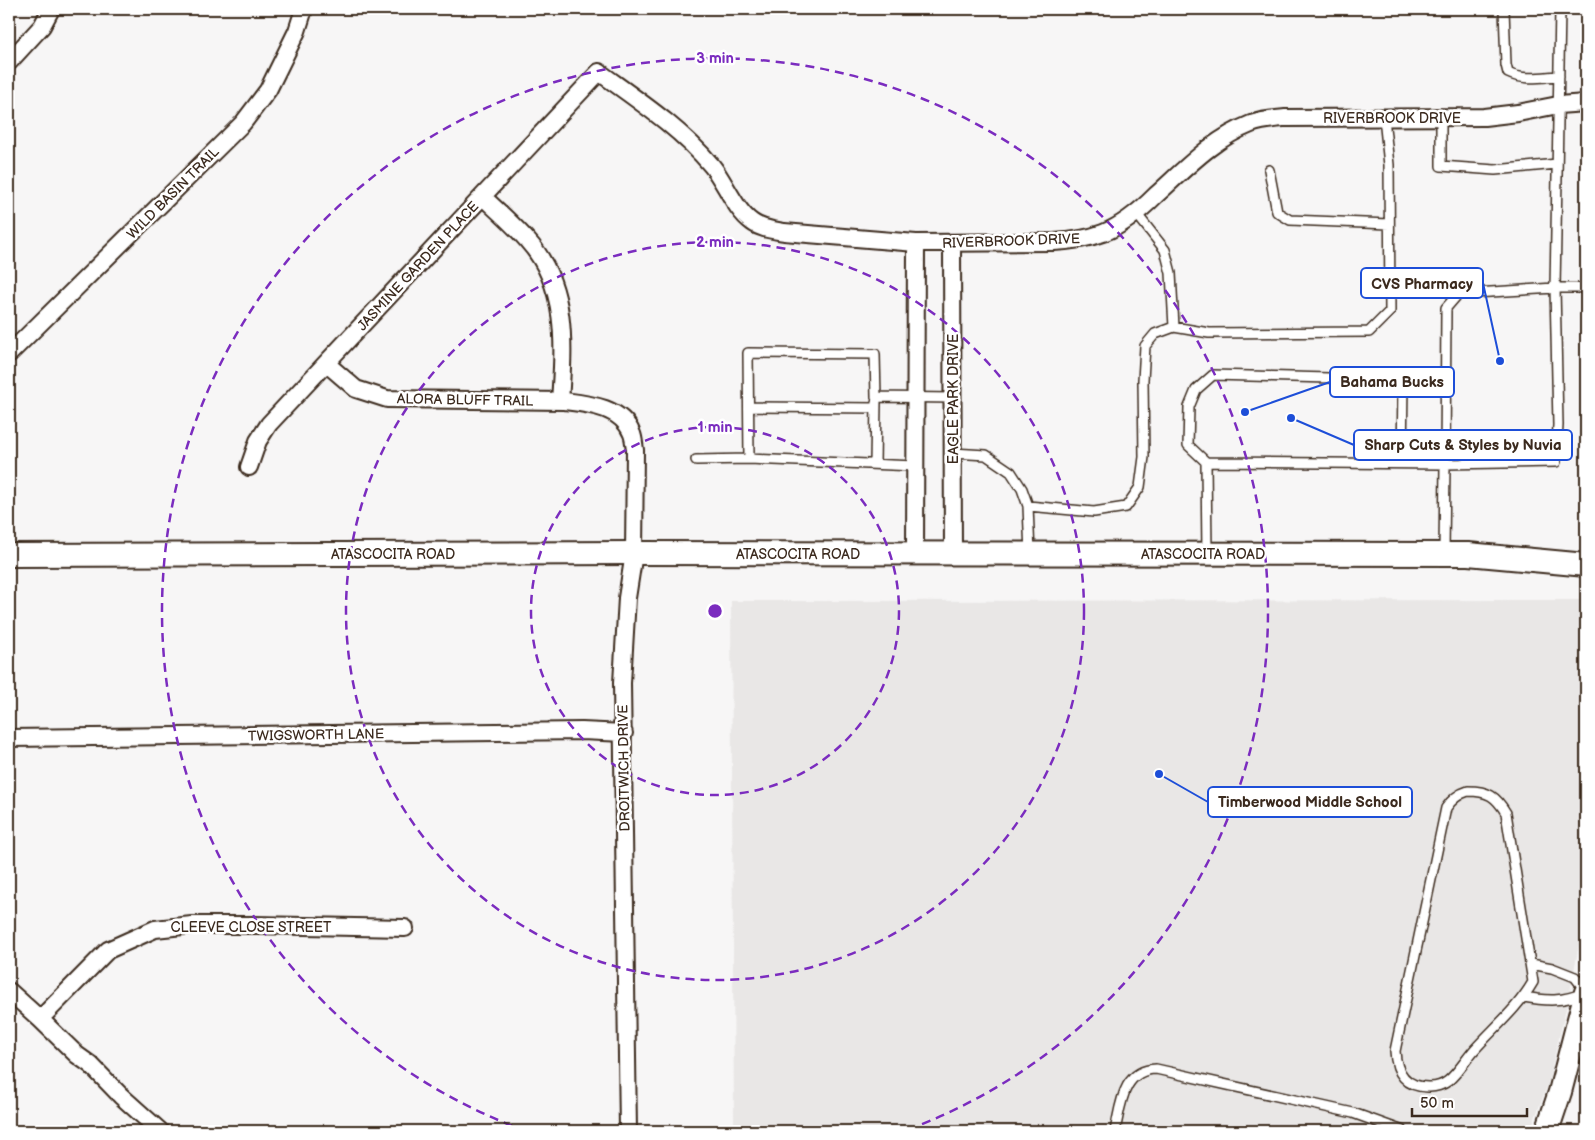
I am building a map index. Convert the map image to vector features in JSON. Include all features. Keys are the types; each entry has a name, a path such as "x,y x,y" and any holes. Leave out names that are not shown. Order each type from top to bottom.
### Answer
{"main road":[{"name":"ATASCOCITA ROAD","path":"9,555 634,553 915,555 1468,554 1586,565"},
{"path":"1547,1131 1560,1092 1586,992"}],"street":[{"path":"9,62 42,26 51,9"},
{"name":"WILD BASIN TRAIL","path":"9,354 243,123 268,90 298,31 304,9"},
{"name":"JASMINE GARDEN PLACE","path":"249,467 258,441 269,424 599,72 648,107 687,139 713,167 745,215 757,226"},
{"name":"RIVERBROOK DRIVE","path":"757,226 779,231 916,244 1075,241 1105,232 1136,213 1215,142 1252,123 1285,118 1492,116 1558,105 1586,103"},
{"path":"483,197 528,241 549,273 557,294 562,332 560,401"},
{"name":"EAGLE PARK DRIVE","path":"952,243 953,555"},
{"path":"915,555 916,244"},
{"name":"ALORA BLUFF TRAIL","path":"326,364 356,390 387,399 560,401 598,406 614,413"},
{"name":"DROITWICH DRIVE","path":"614,413 624,422 632,434 635,450 634,553 628,598 623,668 628,1131"},
{"name":"TWIGSWORTH LANE","path":"9,738 582,731 624,733"},
{"name":"CLEEVE CLOSE STREET","path":"40,1018 108,950 155,929 192,925 404,928"},
{"path":"9,991 160,1131"}],"lane":[{"path":"1504,9 1508,73 1516,77 1525,78 1559,76"},
{"path":"1402,463 1403,380 1213,376 1196,390 1189,407 1188,445 1206,462 1445,464 1556,462 1558,425 1555,288 1560,9"},
{"path":"1441,117 1441,166 1495,170 1557,164"},
{"path":"1028,506 1094,512 1126,507 1140,487 1144,457 1143,380 1145,346 1155,334 1174,327 1208,333 1369,332 1390,311 1389,165 1384,118"},
{"path":"1269,170 1277,212 1290,220 1389,224"},
{"path":"1136,213 1165,250 1171,273 1174,327"},
{"path":"1444,554 1446,308 1458,294 1586,288"},
{"path":"749,460 748,353 875,354 875,464"},
{"path":"876,397 953,398"},
{"path":"749,407 876,408"},
{"path":"953,453 986,455 1011,472 1022,489 1028,506 1030,555"},
{"path":"696,460 916,466"},
{"path":"1206,462 1207,554"},
{"path":"1468,791 1480,791 1489,794 1499,801 1506,813 1533,982 1524,997 1447,1082 1436,1086 1422,1087 1409,1083 1402,1076 1395,1063 1395,1051 1446,808 1451,800 1468,791"},
{"path":"1524,997 1544,1001 1570,999 1586,992 1575,977 1552,968 1530,964"},
{"path":"1115,1131 1123,1095 1136,1074 1145,1069 1353,1113 1403,1131"}],"shaded area":[{"path":"1586,600 1586,908 1570,992 1548,1084 1530,1131 870,1131 855,1126 794,1131 734,1131 731,601"}],"place":[{"name":"CVS Pharmacy","path":"1500,361"},
{"name":"Bahama Bucks","path":"1245,412"},
{"name":"Sharp Cuts & Styles by Nuvia","path":"1291,418"},
{"name":"Timberwood Middle School","path":"1159,774"}]}
